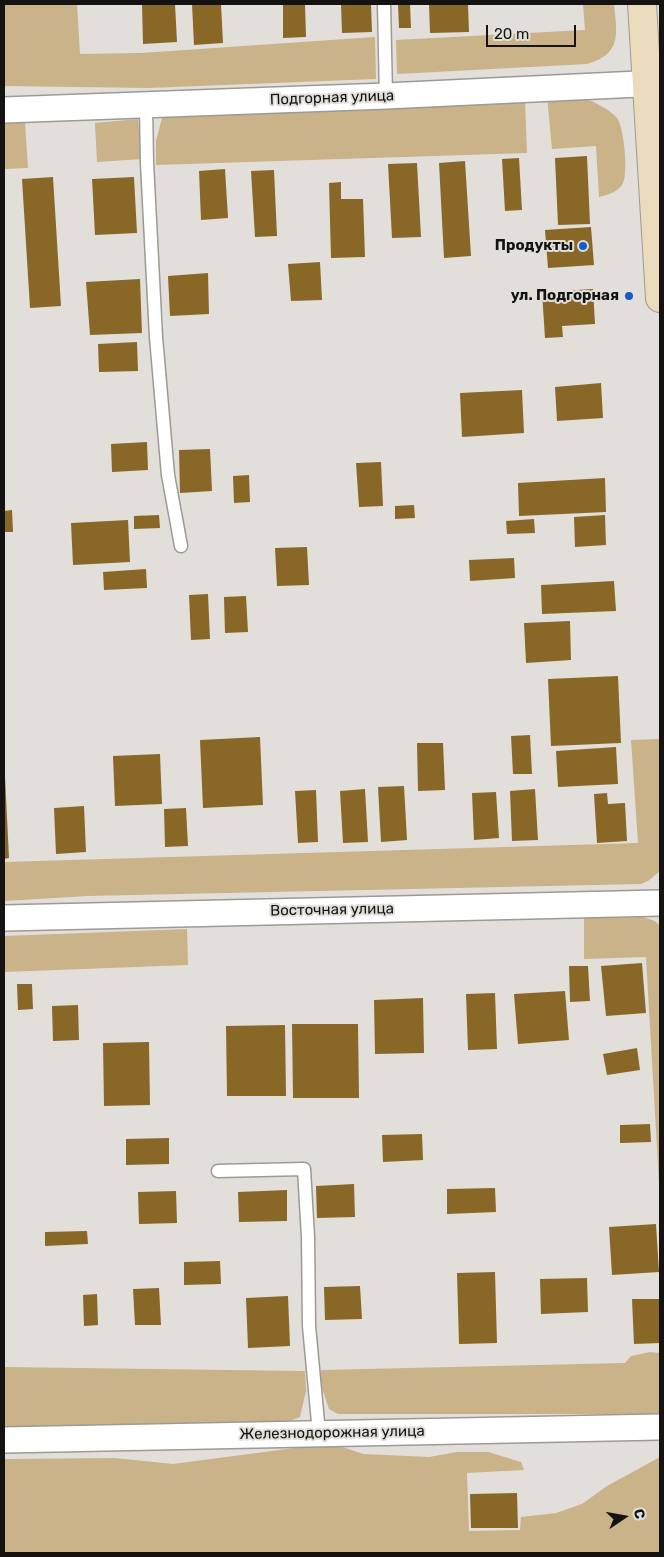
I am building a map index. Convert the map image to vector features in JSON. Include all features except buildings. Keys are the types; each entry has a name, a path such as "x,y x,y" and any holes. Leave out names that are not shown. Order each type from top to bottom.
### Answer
{"main road":[{"path":"642,4 653,84 660,298"}],"street":[{"name":"Подгорная улица","path":"4,110 146,106 653,84"},
{"name":"Восточная улица","path":"4,918 660,903"},
{"name":"Железнодорожная улица","path":"4,1440 660,1427"}],"lane":[{"path":"384,4 386,96"},
{"path":"146,106 156,337 168,475 181,546"},
{"path":"218,1171 304,1169 308,1237 309,1326 319,1433"}],"shaded area":[{"path":"4,4 77,4 80,54 141,53 375,37 376,79 148,88 4,86"},
{"path":"583,4 614,4 615,42 612,49 598,60 587,64 397,74 396,40 585,30"},
{"path":"547,96 582,97 605,108 617,118 622,131 625,172 622,185 617,190 599,197 596,146 552,149"},
{"path":"525,100 527,153 156,165 156,141 162,118 171,111"},
{"path":"138,119 142,159 97,162 95,123"},
{"path":"25,122 28,168 4,169 4,123"},
{"path":"660,739 660,871 641,884 88,896 4,901 4,862 638,843 631,740"},
{"path":"643,917 655,921 660,926 660,1200 646,957 584,959 584,918"},
{"path":"187,929 188,965 4,972 4,936"},
{"path":"650,1352 660,1353 660,1414 338,1414 329,1409 321,1385 321,1370 625,1363 631,1356"},
{"path":"4,1367 305,1371 306,1391 300,1417 282,1424 62,1426 4,1431"},
{"path":"317,1445 337,1445 363,1454 429,1457 457,1452 488,1452 521,1462 524,1470 467,1473 469,1531 520,1530 521,1517 556,1513 582,1504 607,1486 660,1457 660,1553 4,1553 4,1459 115,1458 173,1464"}],"place":[{"name":"Продукты","path":"583,246"},
{"name":"ул. Подгорная","path":"629,296"}]}
